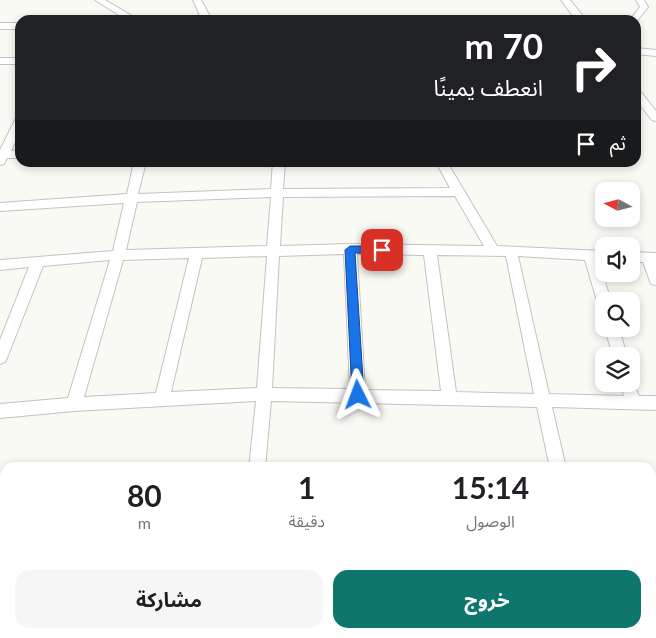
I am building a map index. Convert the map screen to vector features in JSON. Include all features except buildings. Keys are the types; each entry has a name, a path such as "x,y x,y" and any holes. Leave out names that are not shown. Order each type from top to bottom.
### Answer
{"street":[{"path":"100,0 126,15"},
{"path":"196,0 204,15"},
{"path":"565,0 577,15"},
{"path":"638,15 644,7 640,0"},
{"path":"0,26 15,26"},
{"path":"641,52 656,53"},
{"path":"0,61 15,61"},
{"path":"641,99 656,118"},
{"path":"1,157 15,130"},
{"path":"1,157 15,155"},
{"path":"74,404 118,255 139,167"},
{"path":"258,462 264,394 279,167"},
{"path":"444,167 493,250"},
{"path":"0,207 131,198 277,193 458,192"},
{"path":"350,250 358,395"},
{"path":"430,250 449,397"},
{"path":"0,265 118,255 274,251 493,250 595,256"},
{"path":"511,251 557,462"},
{"path":"162,399 196,254"},
{"path":"652,258 656,280"},
{"path":"0,358 38,262"},
{"path":"631,392 634,402"},
{"path":"0,411 74,404 264,394 656,403"}],"route":[{"path":"358,395 350,250 382,250"}]}
